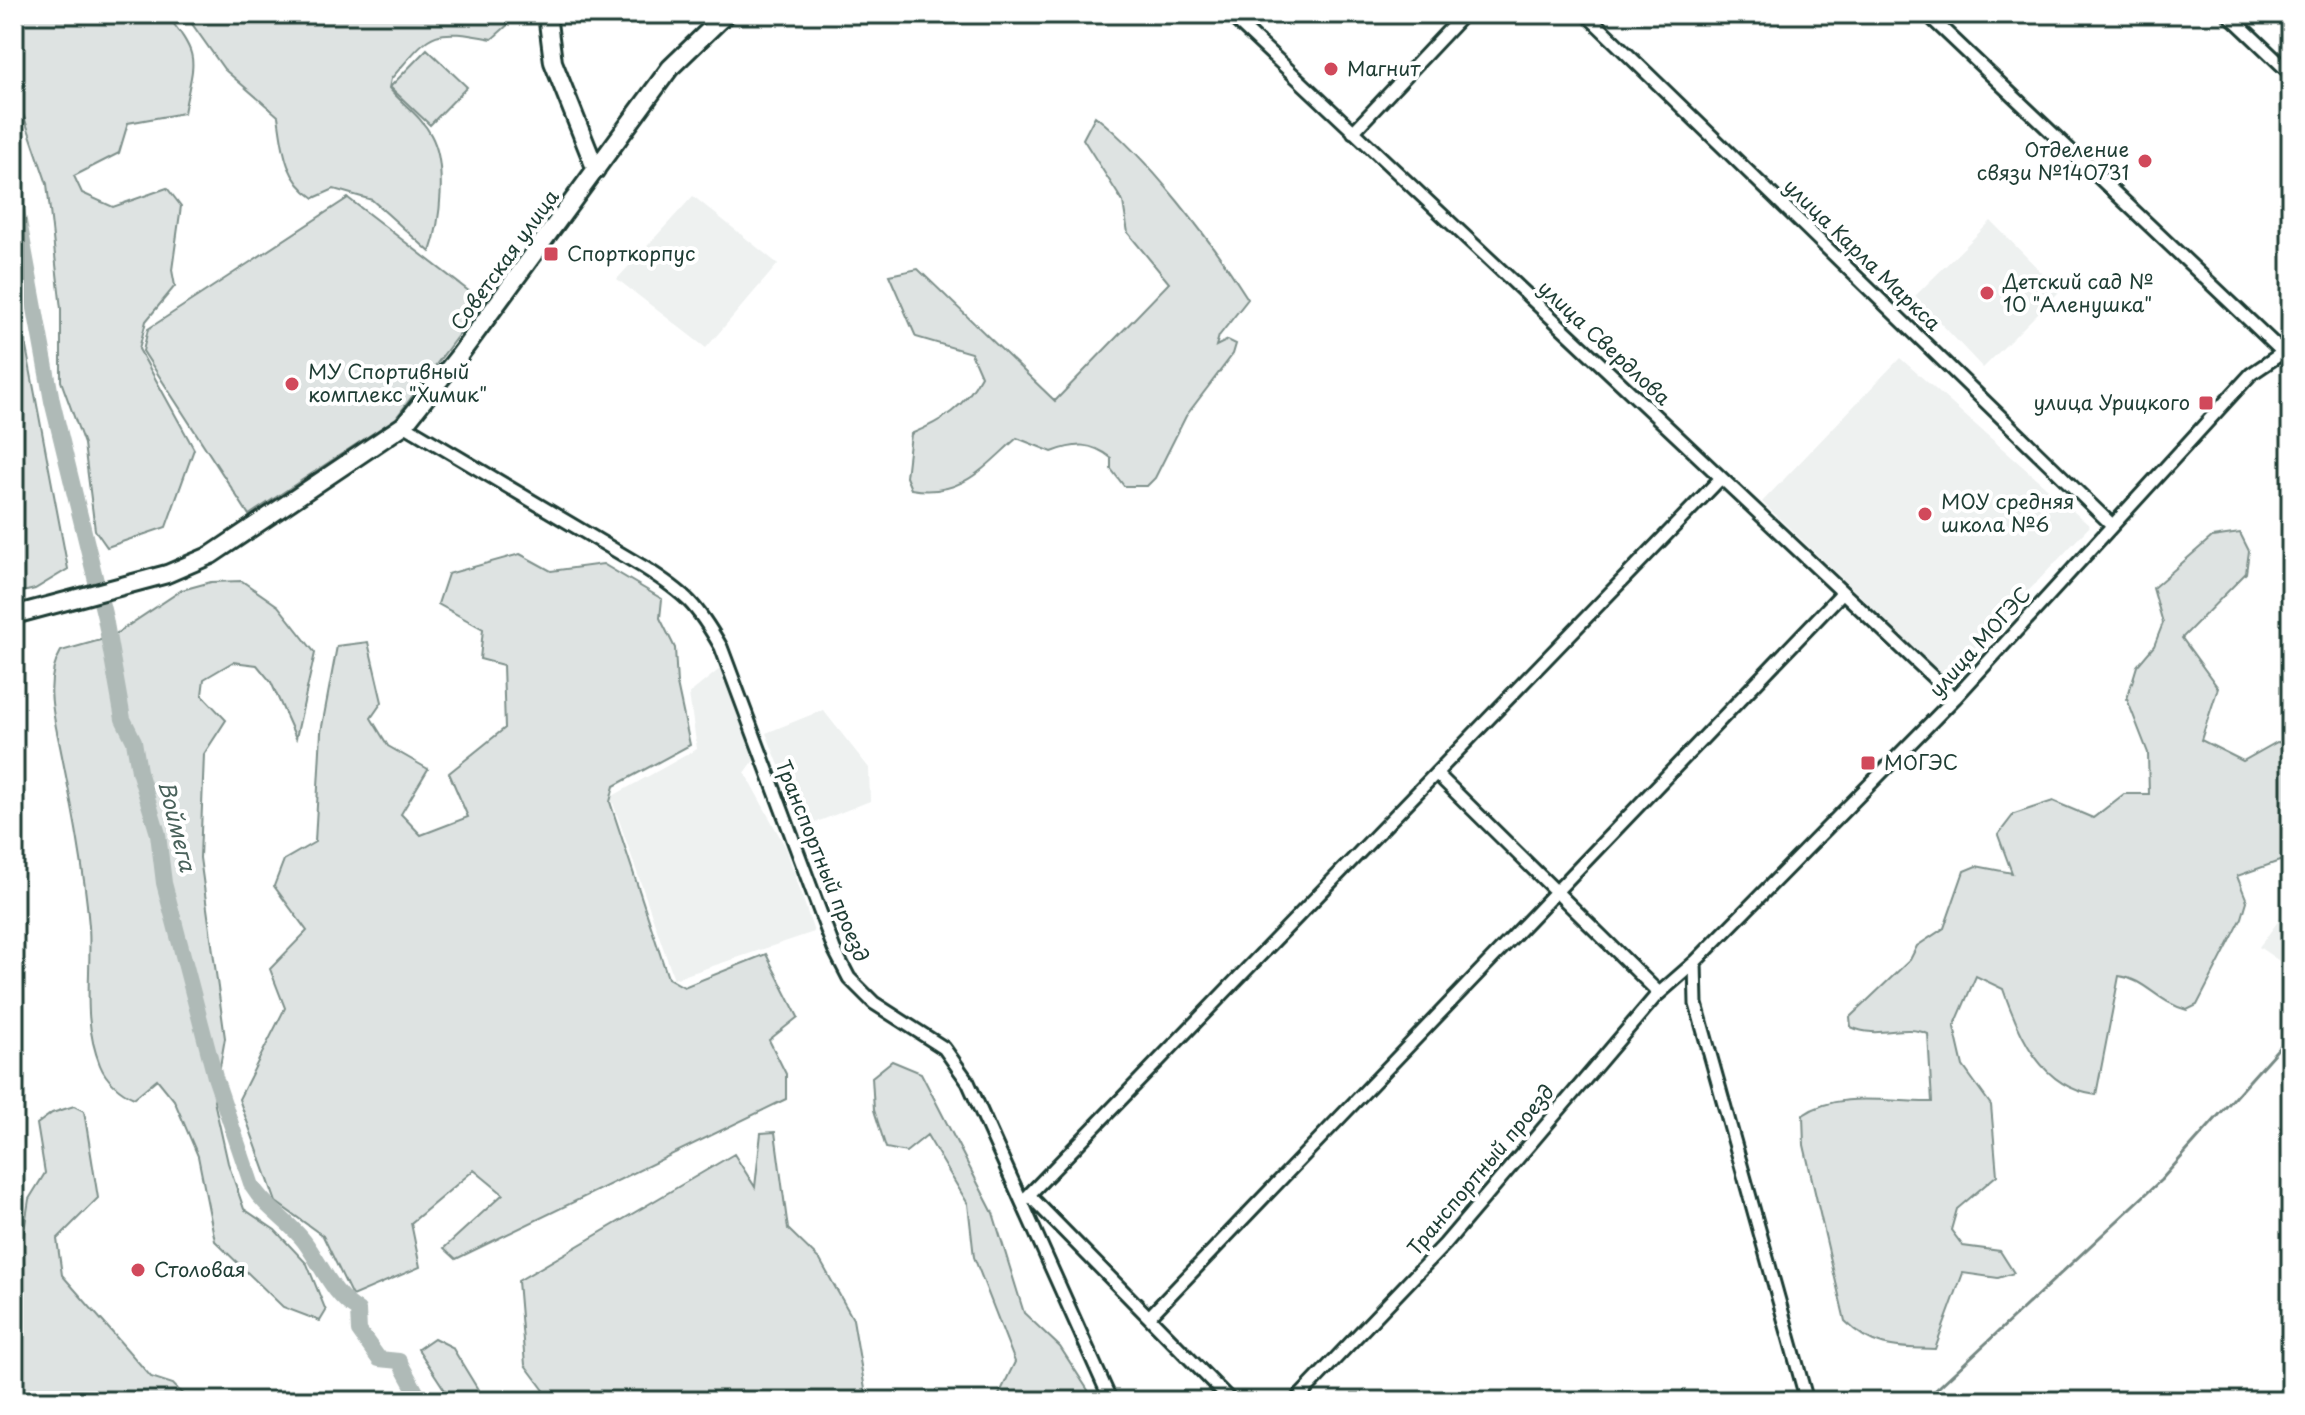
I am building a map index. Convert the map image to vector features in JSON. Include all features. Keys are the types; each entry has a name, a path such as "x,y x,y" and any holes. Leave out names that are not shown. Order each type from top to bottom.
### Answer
{"street":[{"path":"547,14 553,62 596,170"},
{"name":"Советская улица","path":"14,615 167,574 211,555 404,425 670,68 726,14"},
{"name":"улица Свердлова","path":"1229,14 1955,698"},
{"path":"1353,132 1464,14"},
{"name":"улица Карла Маркса","path":"1586,14 2111,524"},
{"path":"1927,14 2288,353"},
{"path":"2228,14 2291,74"},
{"name":"улица МОГЭС","path":"1695,962 1955,698 2251,374 2288,353"},
{"name":"Транспортный проезд","path":"404,425 679,589 699,608 721,647 834,949 849,978 874,1003 944,1048 968,1082 1026,1198 1111,1401"},
{"path":"1231,1401 1026,1198 1721,478"},
{"path":"1149,1317 1842,593"},
{"path":"1436,773 1659,993"},
{"path":"1695,962 1696,1004 1807,1401"},
{"name":"Транспортный проезд","path":"1295,1401 1445,1244 1659,993 1695,962"}],"shaded area":[{"path":"14,14 166,14 185,41 192,60 184,113 128,123 119,153 74,176 82,193 113,207 167,188 181,206 172,270 175,286 146,321 139,349 194,449 166,527 107,547 95,530 84,444 61,381 61,309 47,184 23,114"},
{"path":"185,14 520,14 492,39 455,34 433,37 391,79 389,88 422,122 436,147 441,193 430,252 372,200 334,189 314,198 304,190 287,162 278,116 224,69"},
{"path":"427,49 467,87 430,125 390,87"},
{"path":"1095,116 1136,154 1178,202 1248,299 1219,336 1216,346 1228,340 1236,344 1233,354 1186,416 1155,478 1147,486 1124,486 1111,469 1111,458 1097,449 1076,446 1052,452 1017,438 982,469 958,484 929,491 911,489 906,477 911,434 952,412 968,396 981,376 971,353 916,337 889,275 918,269 1055,401 1169,283 1128,233 1123,202 1083,139"},
{"path":"693,196 778,264 706,348 617,279"},
{"name":"МУ Спортивный комплекс \"Химик\"","path":"348,198 483,302 396,418 249,515 143,351 148,329"},
{"name":"Детский сад № 10 \"Аленушка\"","path":"1991,221 2060,291 1983,368 1915,296"},
{"path":"14,313 23,331 68,569 35,589 14,594"},
{"name":"МОУ средняя школа №6","path":"1900,358 2090,526 1946,678 1762,502"},
{"path":"2240,533 2249,551 2246,573 2182,638 2218,688 2201,740 2243,761 2277,742 2291,743 2291,857 2237,876 2247,901 2242,918 2197,1005 2187,1010 2167,1002 2136,981 2119,976 2096,1095 2077,1090 2047,1071 2025,1041 2003,989 1976,976 1954,1027 1963,1066 1991,1105 1997,1175 1957,1209 1951,1230 1963,1246 2000,1251 2014,1273 1998,1278 1963,1273 1935,1349 1897,1347 1865,1337 1845,1321 1804,1145 1803,1115 1817,1107 1849,1100 1932,1102 1928,1034 1909,1030 1861,1031 1851,1027 1850,1017 1910,960 1917,946 1944,928 1964,871 1976,866 2012,873 1998,835 2014,814 2053,801 2093,818 2124,794 2149,794 2148,753 2127,699 2137,666 2154,646 2163,623 2153,588 2212,537"},
{"path":"520,554 551,571 603,564 662,599 660,618 675,648 677,684 690,745 614,786 610,802 668,978 684,987 766,954 798,1017 769,1040 786,1074 786,1099 456,1259 444,1248 503,1194 474,1170 411,1223 420,1267 352,1296 323,1236 276,1202 239,1099 285,1008 270,969 307,931 274,886 284,860 315,842 321,732 337,646 368,642 382,702 371,718 388,746 428,769 401,814 421,835 468,817 449,773 505,728 503,665 480,659 483,629 438,604 448,574"},
{"path":"242,581 278,606 315,653 296,738 271,682 257,665 233,662 204,679 202,695 226,720 204,754 200,858 225,1038 214,1101 228,1163 244,1209 275,1230 307,1264 326,1311 320,1321 283,1307 215,1241 198,1156 174,1100 157,1079 134,1098 114,1085 100,1065 89,1013 89,926 84,881 53,710 51,685 61,651 111,637 182,590 211,582"},
{"path":"721,668 754,760 745,773 786,848 814,932 674,979 611,797 697,749 689,694"},
{"path":"823,710 869,768 870,801 804,827 766,733"},
{"path":"2291,904 2291,969 2259,947"},
{"path":"892,1061 921,1073 993,1213 1024,1313 1060,1347 1095,1401 996,1401 1015,1362 974,1257 968,1204 927,1135 906,1152 886,1148 874,1110 872,1077"},
{"path":"74,1106 84,1111 98,1198 57,1239 62,1275 151,1377 173,1384 189,1401 14,1401 14,1265 21,1251 29,1199 45,1173 37,1124 52,1113"},
{"path":"775,1132 788,1229 820,1260 853,1319 867,1401 552,1401 525,1365 518,1281 734,1154 755,1187 761,1133"},
{"path":"434,1338 452,1347 485,1401 452,1401 418,1349"}],"waterway":[{"name":"Воймега","path":"14,194 52,401 105,618 123,719 134,741 139,771 158,834 164,883 215,1077 252,1186 298,1234 334,1288 358,1310 359,1331 379,1359 399,1361 421,1401"},
{"path":"1924,1401 2161,1180 2291,1034"}],"place":[{"name":"Магнит","path":"1331,69"},
{"name":"Отделение связи №140731","path":"2145,161"},
{"name":"Спорткорпус","path":"551,254"},
{"name":"Детский сад № 10 \"Аленушка\"","path":"1987,293"},
{"name":"МУ Спортивный комплекс \"Химик\"","path":"292,384"},
{"name":"улица Урицкого","path":"2206,403"},
{"name":"МОУ средняя школа №6","path":"1925,514"},
{"name":"МОГЭС","path":"1868,763"},
{"name":"Столовая","path":"138,1270"}]}
